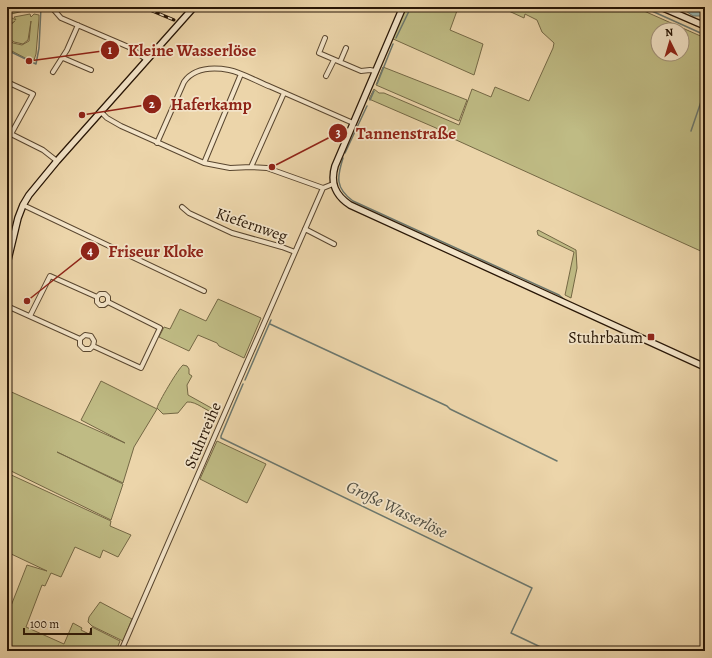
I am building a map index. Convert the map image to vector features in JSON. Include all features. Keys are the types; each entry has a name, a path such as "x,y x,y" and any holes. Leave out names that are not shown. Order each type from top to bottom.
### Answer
{"street":[{"path":"7,264 16,224 23,205 37,184 194,7"},
{"path":"404,7 335,166 333,173 333,184 340,198 350,205 705,367"},
{"path":"661,7 705,26"},
{"path":"54,10 61,18 131,48 147,60"},
{"path":"53,72 63,58 78,25"},
{"path":"325,38 319,53 361,71 375,71"},
{"path":"340,62 346,48"},
{"path":"63,58 91,70"},
{"path":"326,76 334,60"},
{"path":"157,143 184,82 193,73 201,70 228,70 241,74 353,123"},
{"path":"204,163 241,74"},
{"path":"7,82 32,94 9,133 43,150 57,161"},
{"path":"252,167 284,93"},
{"path":"101,112 107,118 121,126 204,163 230,168 267,168 323,188 333,184"},
{"name":"Stuhrreihe","path":"121,651 323,188"},
{"path":"23,205 204,291"},
{"name":"Kiefernweg","path":"182,207 189,213 232,233 282,247 294,252"},
{"path":"305,229 334,244"},
{"path":"30,316 50,276 97,297"},
{"path":"97,297 100,294 105,294 108,298 108,302"},
{"path":"97,297 96,302 100,305 104,305 108,302"},
{"path":"93,346 141,368 160,328 108,302"},
{"path":"7,306 80,340"},
{"path":"83,335 91,336 94,341 93,346 88,350 84,349 80,345 80,340 83,335"}],"shaded area":[{"path":"7,7 34,7 32,9 7,15"},
{"path":"406,7 458,8 450,30 483,44 474,75 391,38"},
{"path":"500,7 635,7 669,22 650,22 650,62 690,62 690,31 705,38 705,253 454,139 436,128 369,99 374,89 379,93 384,93 459,125 472,89 491,97 495,87 529,101 554,43 542,32 537,20 525,14 524,18"},
{"path":"30,14 31,17 34,14 39,15 36,54 34,60 27,59 10,50 7,50 7,38 13,43 22,45 29,41 31,21 28,40 23,44 14,42 7,37 7,28 15,21 7,27 7,19 12,18 16,20 14,17"},
{"path":"383,67 467,100 459,121 376,85"},
{"path":"538,230 576,250 577,268 571,298 565,295 574,252 538,235"},
{"path":"218,299 261,318 244,358 219,346 217,343 198,335 189,351 159,337 164,327 170,329 180,309 206,321"},
{"path":"183,365 187,366 189,369 189,374 192,376 187,385 188,395 215,410 216,413 191,402 187,402 178,413 163,414 157,408 168,386"},
{"path":"101,381 157,409 134,447 123,483 57,452 123,484 111,520 7,469 7,390 125,443 81,420"},
{"path":"217,441 266,464 247,503 200,479"},
{"path":"7,473 111,521 110,526 131,535 118,557 103,550 100,558 75,547 61,577 51,573 45,586 42,585 26,627 64,644 73,623 82,628 81,630 89,634 92,627 120,641 116,651 7,651 7,616 27,565 47,571 7,552"},
{"path":"100,602 132,619 123,641 92,626 88,622 89,617"}],"water":[{"path":"675,7 693,7 705,11 705,21 701,19 701,16 693,16 683,9 677,9"}],"waterway":[{"path":"7,50 36,64 39,48 41,7"},
{"name":"Große Wasserlöse","path":"396,38 411,7"},
{"path":"643,7 705,35"},
{"name":"Große Wasserlöse","path":"377,84 393,44"},
{"path":"691,131 705,90"},
{"name":"Große Wasserlöse","path":"370,100 374,91"},
{"name":"Große Wasserlöse","path":"345,153 367,106"},
{"path":"343,158 339,177 340,187 353,201 559,295 565,300"},
{"name":"Große Wasserlöse","path":"245,380 271,320"},
{"path":"270,324 447,406 450,409 557,461"},
{"name":"Große Wasserlöse","path":"243,384 221,438 532,588 511,633 549,651"}],"railway":[{"path":"143,7 174,20"}],"place":[{"name":"Kleine Wasserlöse","path":"29,61"},
{"name":"Haferkamp","path":"82,115"},
{"name":"Tannenstraße","path":"272,167"},
{"name":"Friseur Kloke","path":"27,301"},
{"name":"Stuhrbaum","path":"651,337"}]}
